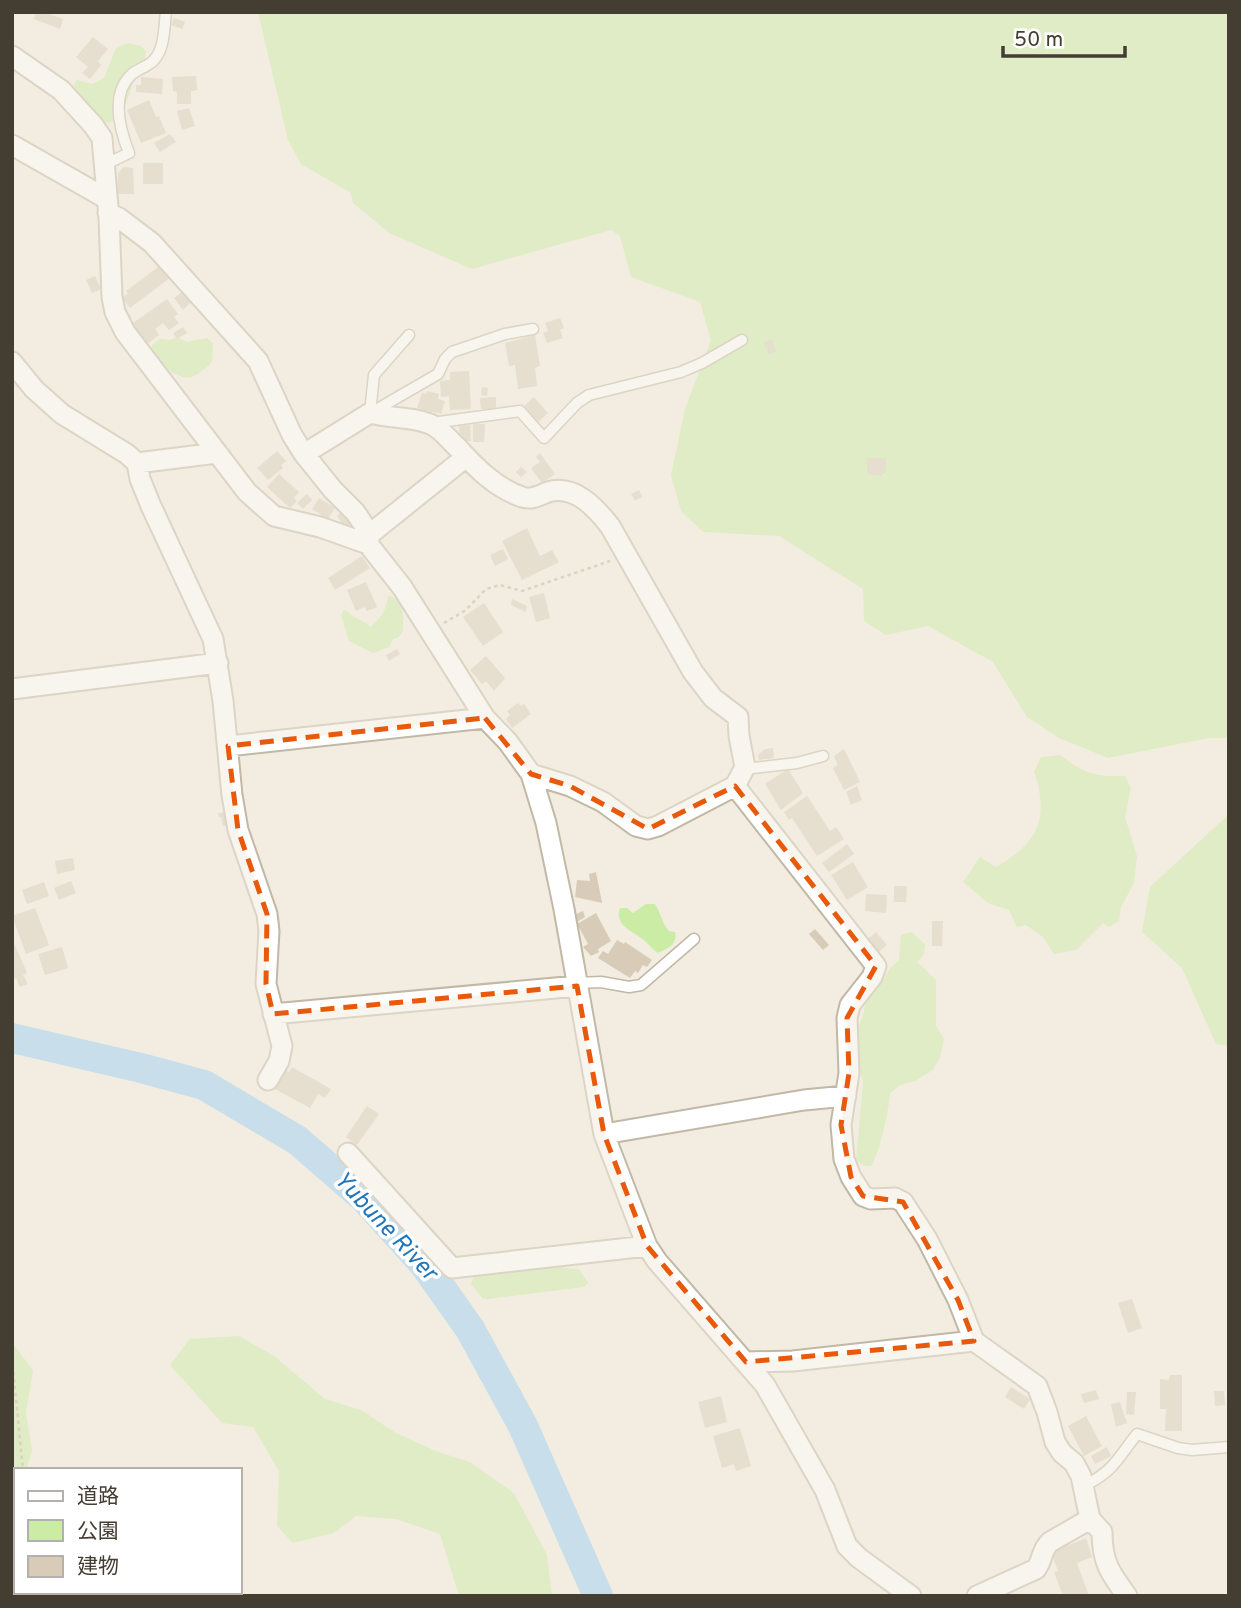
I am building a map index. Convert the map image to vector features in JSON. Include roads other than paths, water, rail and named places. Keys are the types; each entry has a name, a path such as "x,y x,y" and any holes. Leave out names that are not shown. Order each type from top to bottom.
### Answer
{"street":[{"path":"12,56 61,90 102,138 112,297 115,312 125,332 247,492 274,516 369,539"},
{"path":"12,145 108,206 119,218 152,243 258,361 292,435 304,454 333,491 355,512 369,539 485,718 508,742 531,774 546,823 604,1134 647,1246 765,1385 825,1490 846,1546 911,1596"},
{"path":"12,362 34,389 62,414 137,463 151,506 213,639 238,830 267,914 269,931 266,984 282,1046 279,1061 268,1080"},
{"path":"304,454 370,413 428,423 436,427 501,488 526,498 535,498 558,490 573,492 600,513 693,671 713,698 738,717 746,774 876,966 872,977 850,1005 847,1017 849,1073 841,1125 844,1159 856,1188 863,1196 871,1199 895,1198 903,1202 927,1239 958,1300 974,1341 1037,1386 1055,1442 1081,1475 1090,1519 1102,1532 1102,1553 1107,1565 1128,1596"},
{"path":"137,463 218,453"},
{"path":"369,539 466,457"},
{"path":"12,689 218,663"},
{"path":"228,746 485,718"},
{"path":"531,774 570,786 603,802 636,826 648,829 658,826 746,774"},
{"path":"274,1014 577,985"},
{"path":"604,1134 804,1100 846,1096"},
{"path":"348,1153 452,1268 647,1246"},
{"path":"746,1362 793,1361 974,1341"},
{"path":"977,1596 1036,1569 1044,1547 1090,1519"}],"lane":[{"path":"104,165 129,153 119,119 121,95 132,74 153,61 158,54 166,12"},
{"path":"370,413 438,374 445,359 452,352 505,334 533,328"},
{"path":"370,413 374,375 409,335"},
{"path":"428,423 520,411 544,438 577,403 589,395 611,387 645,382 681,372 742,340"},
{"path":"746,774 823,756"},
{"path":"577,985 590,981 629,987 641,985 694,939"},
{"path":"1084,1486 1101,1477 1116,1464 1137,1434 1192,1450 1229,1447"}],"waterway":[{"name":"Yubune River","path":"12,1038 204,1085 297,1140 364,1198 424,1264 470,1329 523,1426 598,1596"}]}
